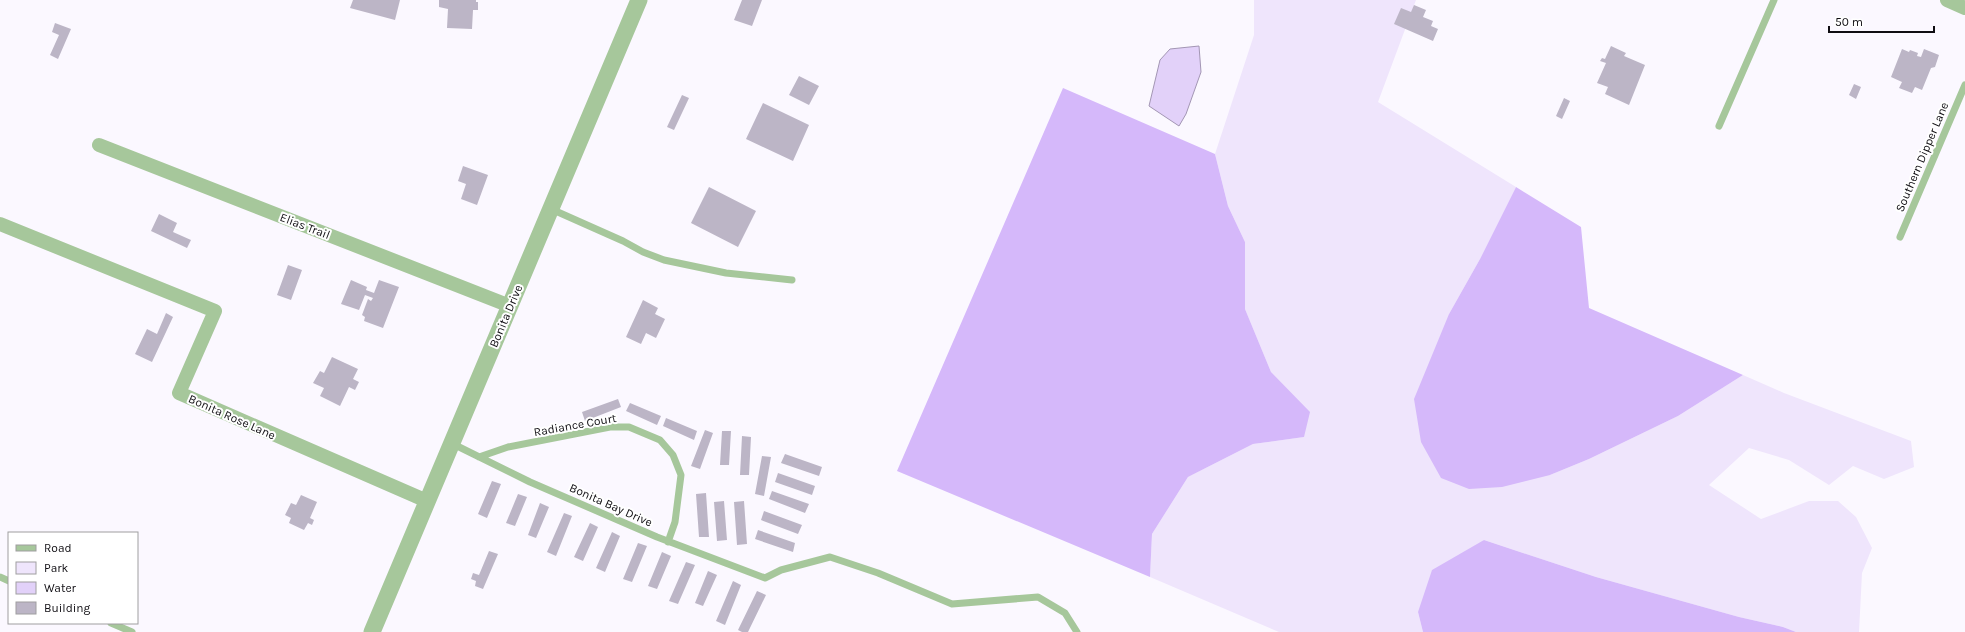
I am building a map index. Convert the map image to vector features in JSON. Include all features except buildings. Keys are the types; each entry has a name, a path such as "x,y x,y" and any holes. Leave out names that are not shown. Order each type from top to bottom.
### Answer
{"street":[{"name":"Bonita Drive","path":"372,632 639,0"},
{"path":"1947,0 1965,8"},
{"name":"Elias Trail","path":"99,145 510,306"},
{"name":"Bonita Rose Lane","path":"0,224 215,311 178,393 427,502"}],"lane":[{"path":"1719,126 1774,0"},
{"name":"Southern Dipper Lane","path":"1900,237 1965,85"},
{"path":"551,208 617,238 642,252 664,260 726,273 792,280"},
{"name":"Radiance Court","path":"479,457 508,447 566,437 610,427 630,427 660,440 673,455 681,475 675,522 668,542"},
{"name":"Bonita Bay Drive","path":"451,443 530,482 668,542 765,578 781,570 830,557 878,573 952,604 1015,600 1038,596 1065,613 1077,632"},
{"path":"113,624 132,632"}],"green space":[{"path":"1254,0 1416,0 1378,102 1516,187 1480,259 1449,314 1550,475 1589,459 1678,416 1743,375 1784,393 1911,441 1914,467 1884,479 1853,466 1829,485 1789,460 1749,448 1709,485 1761,519 1809,501 1838,501 1856,517 1872,548 1862,573 1859,632 1796,632 1783,627 1739,617 1596,577 1484,540 1418,612 1423,632 1279,632 1150,577 1152,534 1188,477 1253,444 1304,437 1271,372 1245,309 1245,242 1228,206 1215,154 1254,35"}],"shaded area":[{"path":"1063,88 1215,154 1228,206 1245,242 1245,309 1271,372 1310,412 1304,437 1253,444 1188,477 1152,534 1150,577 897,471"},
{"path":"1516,187 1581,227 1589,308 1743,375 1678,416 1589,459 1550,475 1502,487 1469,489 1441,478 1421,442 1414,399 1449,314 1480,259"},
{"path":"1484,540 1596,577 1739,617 1783,627 1796,632 1423,632 1418,612 1432,570"}],"water":[{"path":"1199,46 1201,72 1186,114 1179,126 1149,106 1160,60 1170,49"}]}
